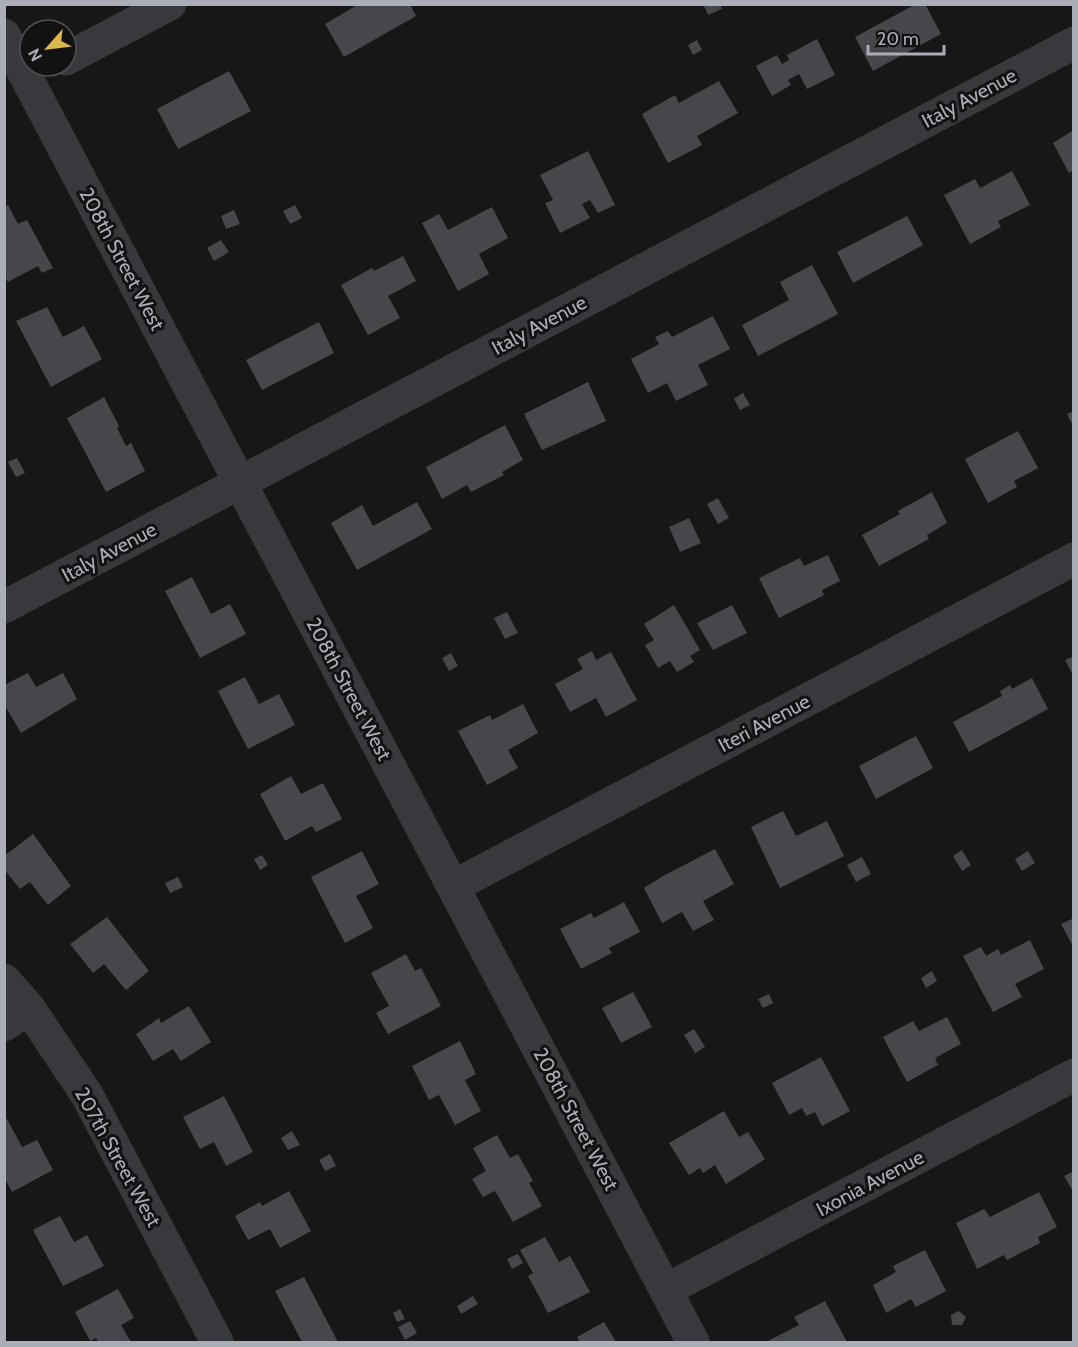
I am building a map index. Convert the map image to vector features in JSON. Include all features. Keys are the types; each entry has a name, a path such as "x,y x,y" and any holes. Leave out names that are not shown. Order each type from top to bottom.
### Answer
{"street":[{"path":"78,53 170,4"},
{"name":"208th Street West","path":"4,35 693,1342"},
{"name":"Italy Avenue","path":"4,607 1074,43"},
{"name":"Iteri Avenue","path":"454,886 1074,559"},
{"name":"207th Street West","path":"4,980 17,1017 87,1095 217,1342"},
{"name":"Ixonia Avenue","path":"666,1290 1074,1075"}],"building":[{"path":"359,4 410,4 416,16 344,57 325,24"},
{"path":"720,4 722,9 708,15 704,6"},
{"path":"916,4 925,4 941,34 873,71 855,37"},
{"path":"817,39 835,75 807,89 799,74 788,80 791,85 772,96 756,66 777,55 782,64 789,60 787,55"},
{"path":"697,40 702,50 693,55 688,45"},
{"path":"229,71 251,111 178,149 157,109"},
{"path":"719,81 738,113 697,136 702,145 668,163 642,114 675,95 679,103"},
{"path":"1074,130 1074,170 1069,173 1053,143"},
{"path":"588,151 615,205 598,213 590,200 582,204 590,218 560,233 545,203 553,200 540,175"},
{"path":"1012,171 1030,205 998,221 1001,227 970,244 944,195 975,179 980,188"},
{"path":"8,205 18,224 27,220 53,268 42,273 38,266 8,282 4,275 4,207"},
{"path":"295,205 302,218 290,224 283,211"},
{"path":"492,207 508,238 479,254 489,274 458,291 422,223 439,214 448,230"},
{"path":"234,210 240,224 226,229 221,216"},
{"path":"907,216 923,245 853,283 837,252"},
{"path":"221,240 229,252 214,261 207,248"},
{"path":"403,256 416,281 388,296 400,318 368,335 341,285 372,268 374,271"},
{"path":"812,265 838,314 758,356 742,325 789,300 780,282"},
{"path":"47,307 63,337 84,326 102,359 51,387 16,321"},
{"path":"713,316 730,349 698,365 708,385 676,401 667,383 648,393 631,359 659,344 655,337 668,331 672,337"},
{"path":"319,322 334,353 262,390 246,360"},
{"path":"588,382 606,421 542,450 524,414"},
{"path":"743,393 750,405 740,410 734,399"},
{"path":"104,397 119,426 117,428 126,446 131,443 145,471 106,492 67,418"},
{"path":"1074,411 1074,428 1067,414"},
{"path":"505,425 523,460 502,472 504,475 471,492 467,485 442,499 426,467"},
{"path":"1018,431 1038,468 1014,481 1017,487 988,503 965,459"},
{"path":"17,458 25,473 16,477 8,462"},
{"path":"932,492 947,523 927,535 929,539 879,566 862,535 900,514 898,511"},
{"path":"718,498 729,518 718,524 707,504"},
{"path":"417,502 432,529 357,570 331,523 362,505 373,526"},
{"path":"689,518 701,543 680,552 669,527"},
{"path":"828,555 840,581 822,590 824,595 779,618 759,578 800,558 804,566"},
{"path":"192,577 211,614 230,604 246,634 200,658 165,591"},
{"path":"674,605 700,650 690,656 694,662 677,672 670,661 658,668 645,645 654,640 644,624"},
{"path":"732,605 747,633 713,650 697,623"},
{"path":"507,612 518,633 505,639 494,618"},
{"path":"592,651 596,660 611,652 637,700 606,717 596,698 570,712 555,684 583,669 577,659"},
{"path":"451,653 458,666 449,671 442,658"},
{"path":"1074,656 1074,677 1065,660"},
{"path":"28,673 36,687 63,673 77,699 21,733 4,704 4,685"},
{"path":"245,677 259,704 279,694 295,725 248,749 218,691"},
{"path":"1032,678 1048,709 969,752 953,722 1002,696 1000,691 1010,685 1012,689"},
{"path":"523,704 538,733 508,750 518,768 487,785 458,731 490,715 492,720"},
{"path":"916,736 933,768 876,799 859,766"},
{"path":"291,776 301,794 323,783 342,819 316,832 312,826 285,841 260,794"},
{"path":"783,811 796,836 827,821 844,856 780,888 751,827"},
{"path":"33,834 71,886 48,905 30,882 20,889 4,869 4,856"},
{"path":"715,849 734,884 703,901 714,920 693,931 682,912 662,923 644,888"},
{"path":"962,850 971,865 962,871 953,856"},
{"path":"362,851 379,884 356,896 373,928 345,943 311,877"},
{"path":"1028,851 1035,863 1022,871 1015,859"},
{"path":"262,855 268,865 260,870 254,859"},
{"path":"862,857 871,874 856,882 847,865"},
{"path":"178,877 183,887 170,893 165,883"},
{"path":"624,902 640,932 609,948 612,953 581,969 560,929 591,913 594,918"},
{"path":"107,917 149,971 126,990 104,964 93,973 70,944"},
{"path":"1074,918 1074,948 1061,924"},
{"path":"1030,940 1044,969 1015,984 1022,997 993,1012 963,956 981,947 986,956 998,949 1001,955"},
{"path":"406,954 415,971 421,968 441,1006 388,1034 376,1013 389,1006 371,973"},
{"path":"932,971 937,981 926,988 921,978"},
{"path":"633,992 652,1027 621,1043 602,1008"},
{"path":"769,994 773,1003 763,1008 758,999"},
{"path":"189,1006 211,1042 181,1061 173,1049 153,1061 136,1034 159,1018 161,1023"},
{"path":"947,1017 961,1044 935,1058 938,1065 907,1082 883,1037 913,1021 919,1031"},
{"path":"694,1029 705,1047 695,1053 684,1035"},
{"path":"460,1041 476,1074 465,1080 481,1111 455,1125 439,1095 429,1100 412,1066"},
{"path":"821,1057 850,1111 822,1126 815,1112 806,1116 802,1108 789,1115 772,1083"},
{"path":"224,1096 253,1152 226,1166 214,1142 200,1149 183,1117"},
{"path":"724,1111 739,1137 748,1132 765,1159 726,1184 715,1165 703,1173 700,1168 689,1175 669,1143"},
{"path":"7,1119 22,1147 37,1140 53,1170 12,1192 4,1177 4,1120"},
{"path":"292,1131 300,1145 288,1150 281,1138"},
{"path":"497,1135 510,1158 518,1154 533,1181 529,1183 542,1206 513,1222 495,1191 483,1197 472,1179 486,1171 473,1148"},
{"path":"330,1154 336,1166 325,1171 319,1160"},
{"path":"1074,1171 1074,1193 1064,1176"},
{"path":"289,1191 311,1231 280,1248 270,1229 248,1240 235,1216 260,1202 262,1206"},
{"path":"1039,1192 1057,1227 1038,1237 1040,1243 1007,1260 1004,1255 977,1269 956,1223 984,1209 990,1217"},
{"path":"60,1216 74,1242 87,1235 104,1266 63,1286 33,1230"},
{"path":"545,1237 559,1262 570,1256 590,1292 548,1313 528,1276 533,1273 520,1250"},
{"path":"925,1250 946,1291 916,1307 911,1299 886,1313 873,1285 896,1272 893,1266"},
{"path":"518,1254 523,1263 512,1269 507,1259"},
{"path":"304,1277 338,1342 302,1342 275,1291"},
{"path":"118,1289 134,1318 121,1325 131,1342 98,1342 96,1338 90,1341 75,1312"},
{"path":"473,1296 478,1304 461,1314 457,1306"},
{"path":"825,1301 847,1342 766,1342 799,1325 794,1317"},
{"path":"400,1309 405,1319 397,1322 393,1313"},
{"path":"959,1311 966,1317 962,1325 952,1325 951,1315"},
{"path":"410,1321 417,1333 405,1340 398,1327"},
{"path":"604,1322 616,1342 580,1342 577,1337"}]}
